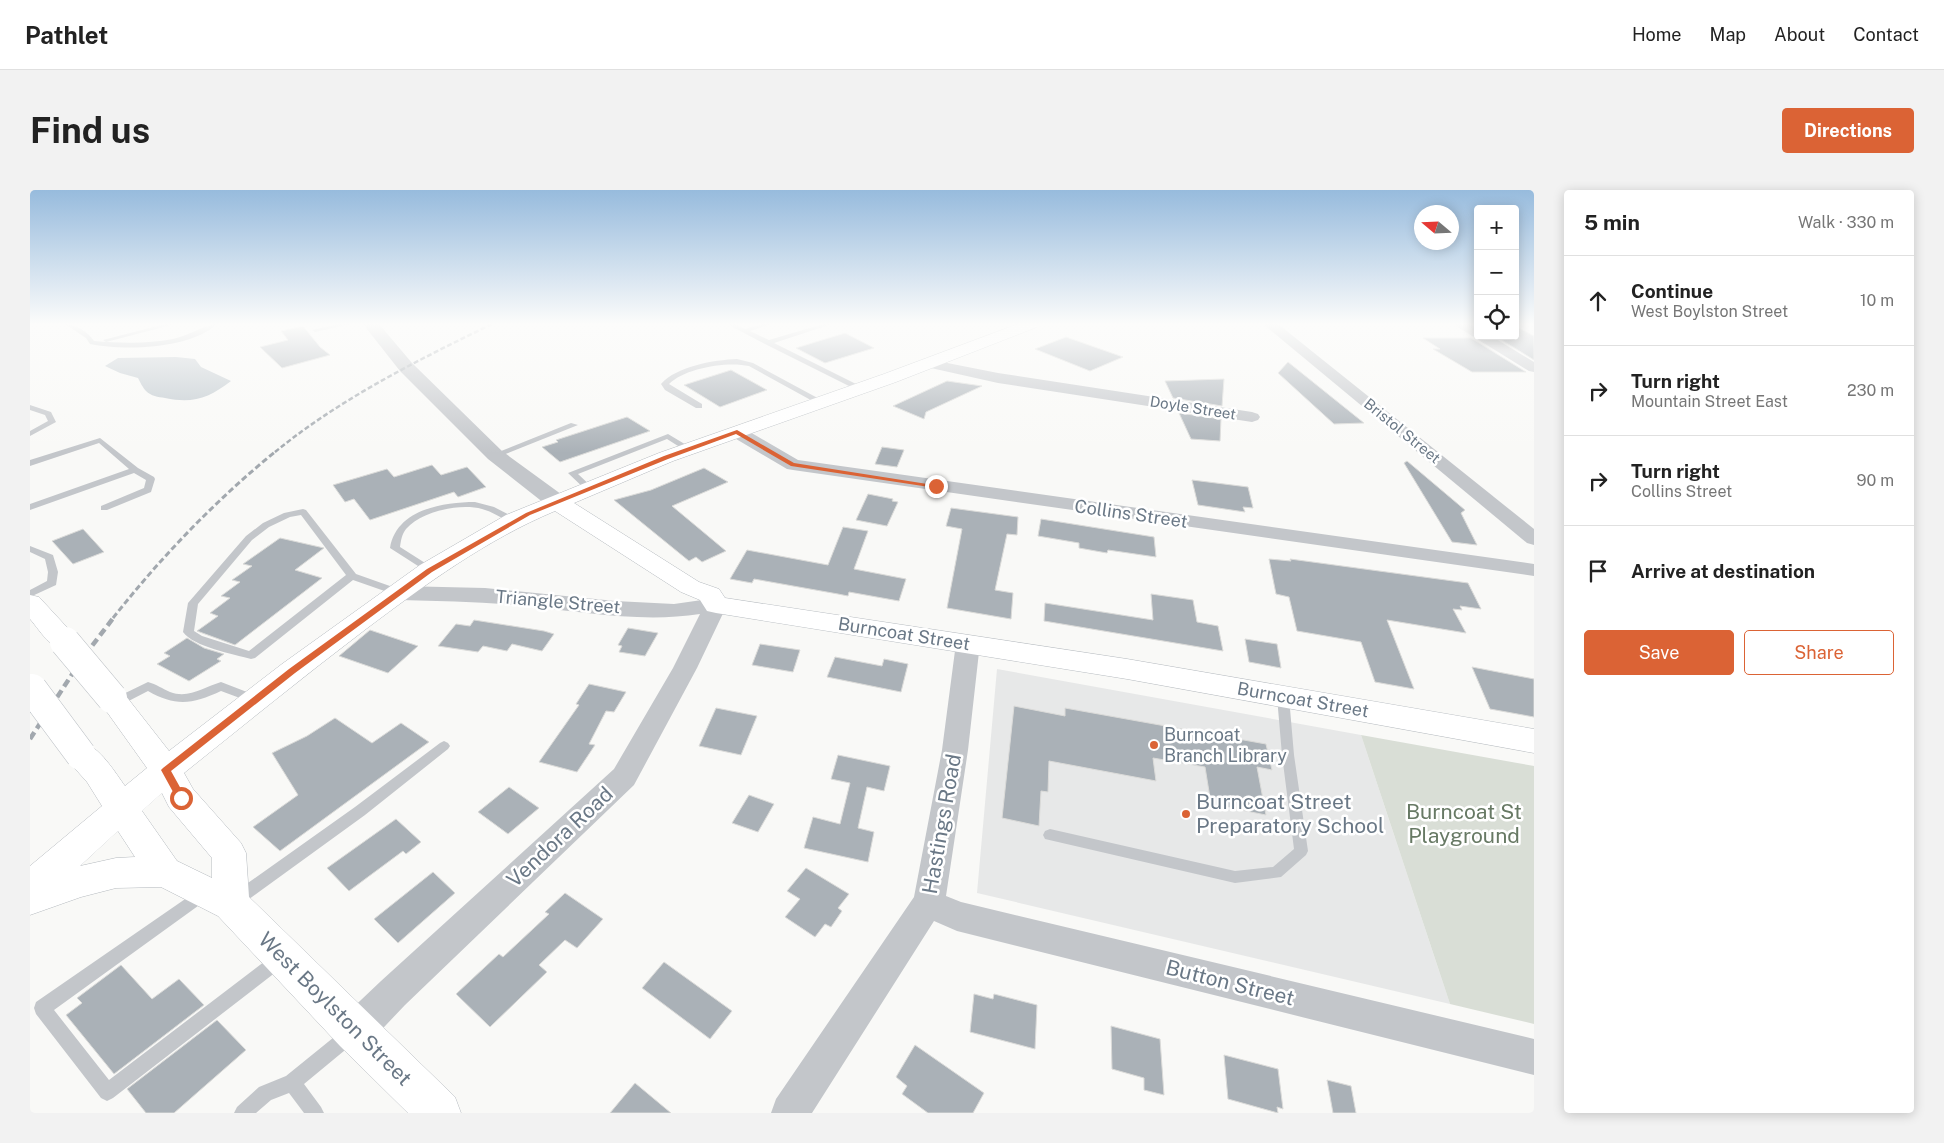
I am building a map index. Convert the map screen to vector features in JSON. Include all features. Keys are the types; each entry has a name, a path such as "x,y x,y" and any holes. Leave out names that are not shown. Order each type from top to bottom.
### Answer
{"main road":[{"path":"30,888 166,770 256,700 429,570 514,520 689,449 916,367"},
{"path":"557,502 690,587 710,595 716,605"},
{"path":"30,603 114,701 166,770 181,798 229,853 218,898"},
{"name":"Burncoat Street","path":"716,605 1127,669 1534,741"},
{"name":"West Boylston Street","path":"31,688 81,755 98,773 164,872 218,898 283,958 436,1112"},
{"path":"30,899 81,881 116,873 164,872"}],"street":[{"path":"406,367 495,455 557,502"},
{"name":"Doyle Street","path":"946,367 998,378 1252,417"},
{"name":"Bristol Street","path":"1323,367 1534,539"},
{"name":"Collins Street","path":"737,432 793,465 1534,570"},
{"name":"Triangle Street","path":"400,593 485,595 615,608 674,611 716,605"},
{"name":"Vendora Road","path":"355,1031 624,777 686,668 716,605"},
{"name":"Hastings Road","path":"790,1113 928,903 932,889 955,750 968,644"},
{"name":"Button Street","path":"928,903 957,916 1534,1057"}],"lane":[{"path":"698,406 668,388 665,384 673,376 700,367"},
{"path":"757,367 821,402"},
{"path":"817,367 860,388"},
{"path":"30,434 52,422 48,414 33,408"},
{"path":"495,455 574,425"},
{"path":"30,463 100,440 136,470 151,478 148,490 104,508"},
{"path":"30,507 136,470"},
{"path":"429,570 395,548 395,539 398,532 415,518 439,508 476,505 487,507 514,520"},
{"path":"352,576 250,654 198,640 188,632 193,603 249,538 266,525 287,515 304,512 352,576 400,593"},
{"path":"30,550 50,557 53,572 52,583 30,594"},
{"path":"114,701 148,686 168,698 176,699 203,694 221,686 256,700"},
{"path":"1050,836 1236,877 1276,873 1301,852 1288,755 1283,697"},
{"path":"283,958 106,1092 42,1008 360,811 444,746"},
{"path":"243,1113 265,1093 292,1083 355,1031"},
{"path":"292,1083 315,1113"}],"shaded area":[{"path":"107,367 201,367 231,381 215,392 200,398 175,400 150,394 145,390 138,378"},
{"name":"Burncoat Street Preparatory School","path":"997,669 1361,735 1450,1004 977,893"}],"green space":[{"name":"Burncoat St Playground","path":"1361,735 1534,766 1534,1024 1450,1004"}],"building":[{"path":"1080,367 1099,367 1090,371"},
{"path":"1283,367 1294,367 1364,423 1334,424 1278,373"},
{"path":"1464,367 1518,367 1526,372 1472,372"},
{"path":"731,370 767,390 720,407 684,385"},
{"path":"1224,379 1222,406 1173,398 1165,381"},
{"path":"947,381 982,386 926,412 924,419 893,406"},
{"path":"1179,413 1221,419 1220,441 1191,439"},
{"path":"627,417 650,431 560,462 542,447 558,442 556,440"},
{"path":"882,447 904,450 897,467 875,464"},
{"path":"1407,461 1465,510 1461,513 1477,545 1452,542 1404,463"},
{"path":"432,465 441,475 467,467 486,487 458,497 454,492 370,520 354,499 345,502 333,485 387,469 394,477"},
{"path":"704,468 728,482 672,506 726,551 702,562 696,557 689,561 614,500 651,490"},
{"path":"1192,480 1248,487 1253,508 1243,507 1245,512 1198,505"},
{"path":"868,494 893,499 892,501 898,502 887,526 856,520"},
{"path":"951,508 1018,517 1017,535 1007,534 995,590 1013,593 1011,619 947,608 962,529 946,526"},
{"path":"1041,519 1154,537 1156,557 1108,550 1107,553 1079,548 1079,543 1038,536"},
{"path":"843,527 868,531 854,569 906,579 899,601 849,592 848,596 754,579 752,583 730,579 747,550 828,565"},
{"path":"83,529 104,552 73,564 52,541"},
{"path":"280,538 324,548 295,570 322,578 235,645 197,631 218,616 210,613 230,598 221,596 240,582 232,580 252,566 243,564"},
{"path":"1269,559 1291,561 1290,559 1468,583 1481,609 1460,606 1462,610 1453,609 1466,633 1387,620 1414,689 1375,682 1361,642 1297,631 1289,597 1276,594"},
{"path":"1151,594 1193,600 1197,622 1218,626 1223,651 1044,621 1045,603 1153,620"},
{"path":"474,620 554,634 542,651 512,644 507,651 483,646 478,652 438,646 456,624 470,626"},
{"path":"628,628 658,633 645,656 619,652 622,646 618,645"},
{"path":"370,630 418,646 388,673 339,656"},
{"path":"187,638 204,648 224,654 217,659 221,661 189,681 157,664 170,656 164,653"},
{"path":"1245,639 1277,644 1281,668 1249,662"},
{"path":"760,644 800,650 793,672 752,665"},
{"path":"835,657 882,666 884,659 908,664 901,692 827,677"},
{"path":"1472,667 1534,679 1534,717 1490,709"},
{"path":"589,684 626,692 614,712 606,711 589,744 595,745 577,772 539,762 579,705 576,704"},
{"path":"1014,706 1065,716 1065,708 1266,744 1272,770 1257,767 1266,815 1211,804 1205,767 1153,758 1156,781 1049,761 1048,792 1041,791 1039,826 1002,818"},
{"path":"716,708 757,716 741,755 699,746"},
{"path":"335,718 372,743 401,723 429,742 280,851 253,827 298,795 272,753 307,736"},
{"path":"838,755 890,766 884,791 867,787 858,828 874,832 868,862 804,848 813,817 840,824 850,783 831,779"},
{"path":"509,787 539,808 508,834 478,812"},
{"path":"749,795 774,804 758,832 732,823"},
{"path":"396,819 421,842 406,854 403,851 349,891 327,868"},
{"path":"806,868 849,894 838,908 842,911 831,927 825,924 815,937 785,917 800,899 787,891"},
{"path":"433,872 455,893 398,943 374,919"},
{"path":"565,893 603,919 577,948 565,940 539,965 547,972 490,1027 456,994 499,954 503,957 549,914 545,912"},
{"path":"664,962 732,1011 710,1039 642,988"},
{"path":"121,965 152,999 179,979 204,1005 114,1074 66,1015 82,1003 77,998"},
{"path":"974,994 993,999 994,994 1037,1005 1035,1049 970,1032"},
{"path":"217,1020 246,1050 174,1113 146,1113 127,1089"},
{"path":"1111,1026 1160,1039 1164,1095 1144,1090 1144,1078 1112,1069"},
{"path":"915,1045 984,1093 973,1113 928,1113 902,1094 907,1086 896,1077"},
{"path":"1224,1055 1278,1069 1283,1109 1277,1107 1278,1113 1228,1099"},
{"path":"1327,1080 1351,1086 1356,1113 1333,1113"},
{"path":"635,1083 671,1113 610,1113"}],"railway":[{"path":"275,452 352,398 407,367"},
{"path":"113,618 190,530 232,489 276,451"},
{"path":"30,739 82,659 114,617"}],"place":[{"name":"Burncoat Branch Library","path":"1154,745"},
{"name":"Burncoat Street Preparatory School","path":"1186,814"}],"route":[{"path":"181,798 166,770 292,671 429,570 514,520 528,514 666,457 737,432 793,465 936,486"}]}
